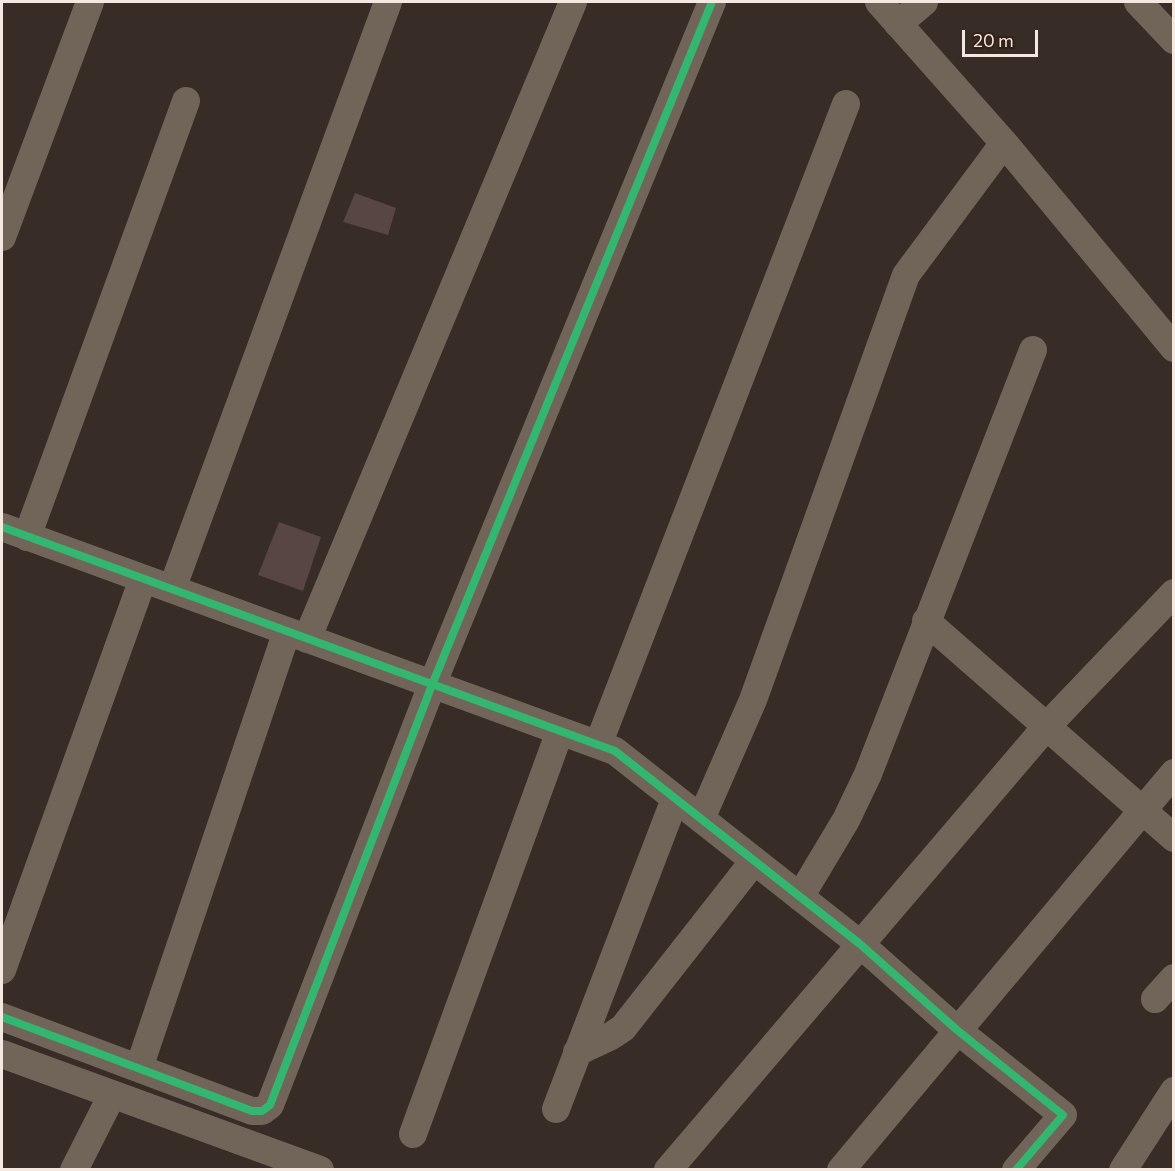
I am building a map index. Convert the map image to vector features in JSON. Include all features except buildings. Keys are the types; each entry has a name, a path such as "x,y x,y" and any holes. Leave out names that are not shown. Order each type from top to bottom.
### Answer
{"street":[{"path":"2,237 90,2"},
{"path":"172,590 388,2"},
{"path":"139,1068 297,635 573,2"},
{"path":"2,1017 252,1111 262,1111 270,1105 432,685 712,2"},
{"path":"879,2 1004,143 1173,348"},
{"path":"898,24 924,2"},
{"path":"1138,2 1173,40"},
{"path":"186,101 14,532 615,751 860,944 957,1030 1063,1115 1016,1170"},
{"path":"598,745 846,104"},
{"path":"701,819 753,700 906,275 1004,143"},
{"path":"800,897 846,820 868,774 1033,350"},
{"path":"2,970 143,579"},
{"path":"668,1170 1046,727 1173,593"},
{"path":"926,621 1173,838"},
{"path":"413,1134 560,731"},
{"path":"841,1170 1173,773"},
{"path":"556,1109 675,799"},
{"path":"578,1053 623,1028 754,861"},
{"path":"2,1054 320,1170"},
{"path":"1123,1170 1173,1091"},
{"path":"74,1170 112,1095"}],"cycle path":[{"path":"2,1017 252,1111 262,1111 270,1105 432,685 712,2"},
{"path":"2,527 615,751 860,944 957,1030 1063,1115 1016,1170"}]}
